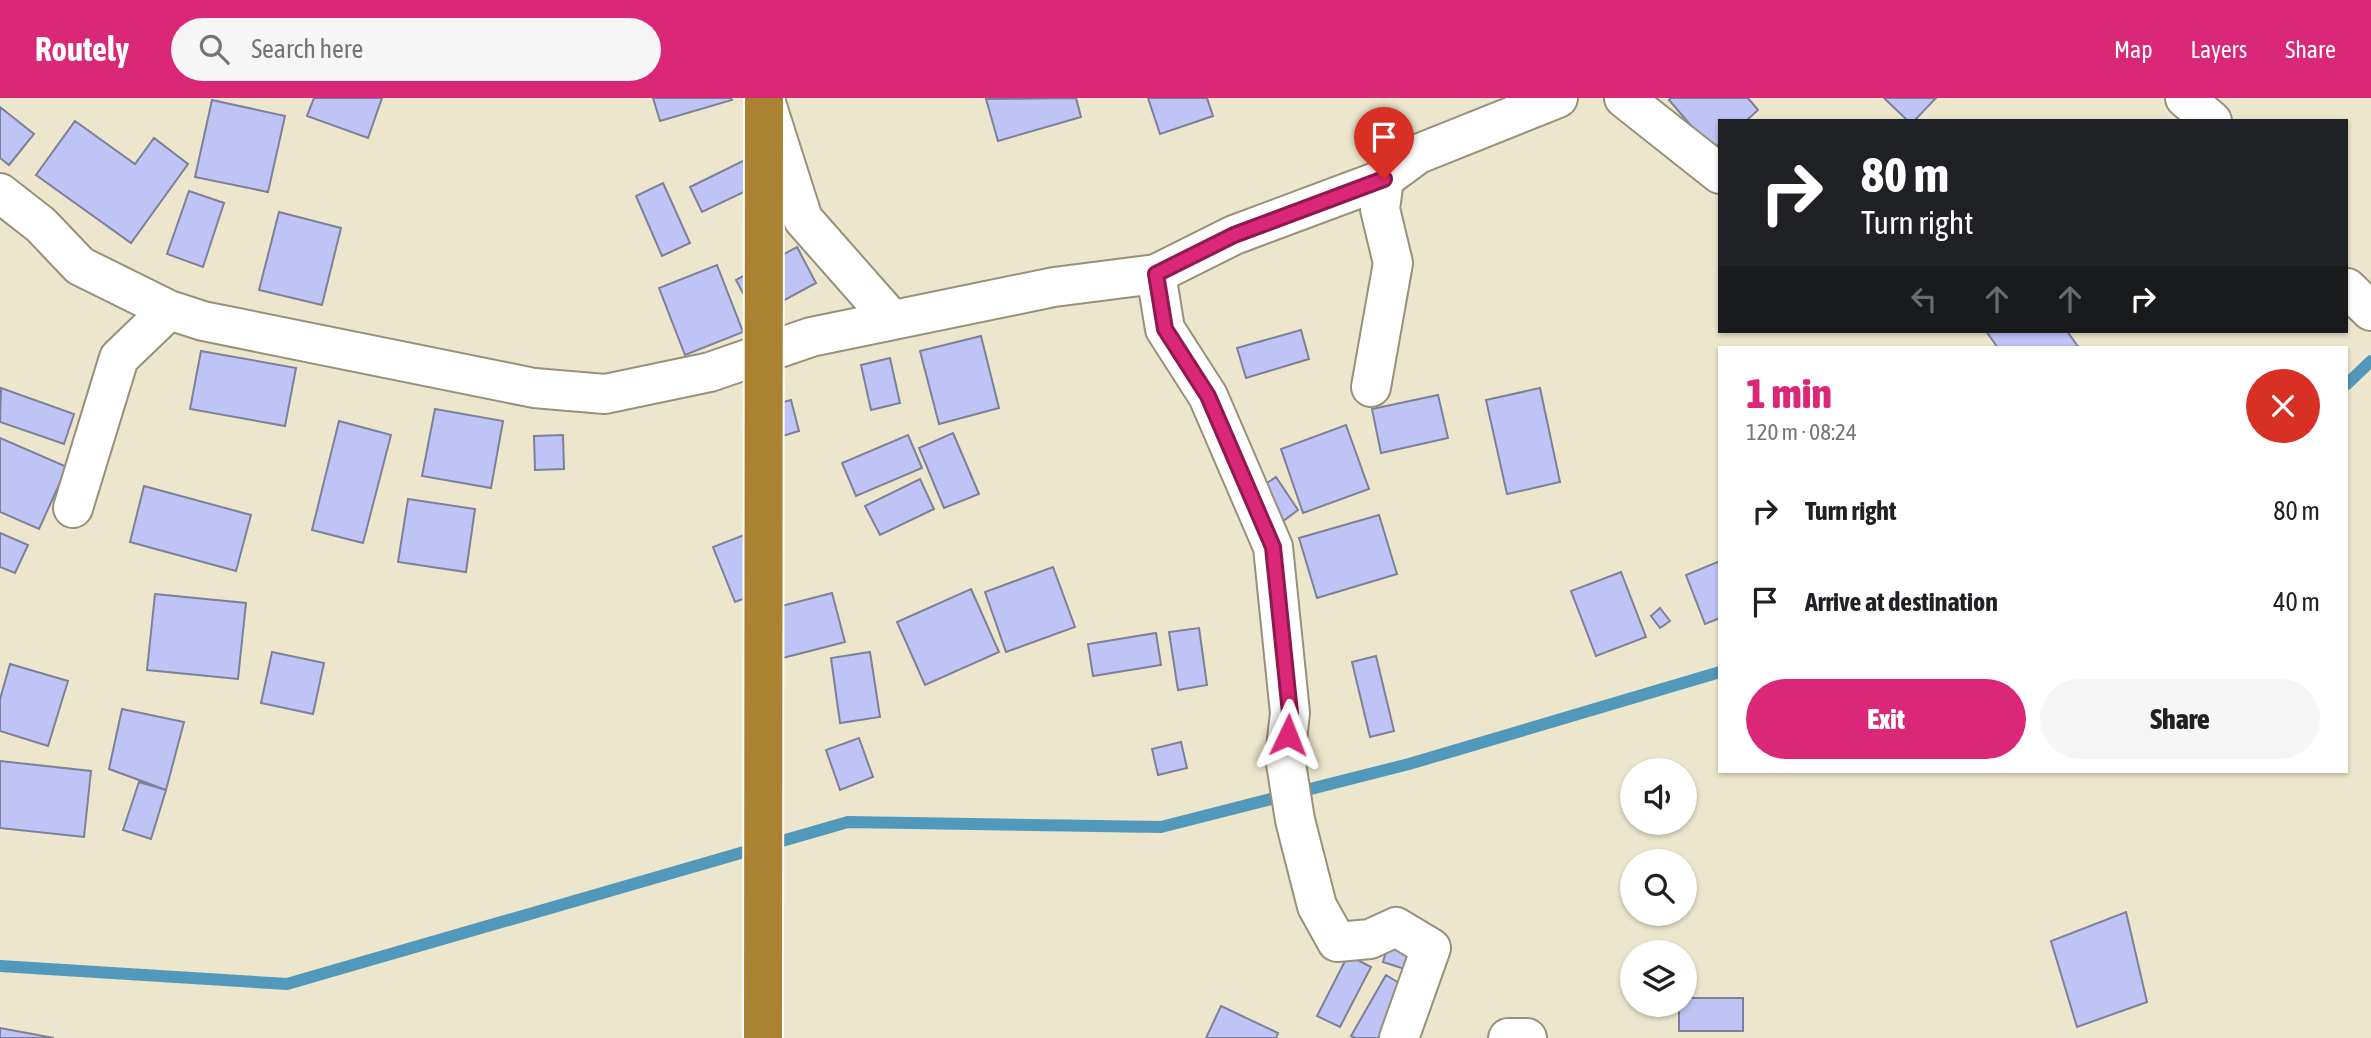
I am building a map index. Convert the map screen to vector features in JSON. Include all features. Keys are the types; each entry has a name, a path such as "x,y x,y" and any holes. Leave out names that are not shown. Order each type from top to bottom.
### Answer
{"highway":[{"path":"763,1038 765,98"}],"street":[{"path":"765,98 803,219 892,320"},
{"path":"0,194 41,225 80,267 140,293 169,310 202,321 534,388 605,394 710,372 811,337 1054,287 1156,274 1234,235 1384,179 1418,154 1558,98"},
{"path":"1624,98 1718,172"},
{"path":"2185,98 2210,119"},
{"path":"1371,387 1393,263 1380,209 1384,179"},
{"path":"1156,274 1165,329 1208,396 1273,547 1290,713 1285,757 1294,820 1317,906 1337,942 1370,939 1396,927 1431,948 1399,1038"},
{"path":"2348,289 2371,311"},
{"path":"73,508 119,358 169,310"},
{"path":"1508,1038 1527,1038"}],"building":[{"path":"314,98 382,98 368,138 307,116"},
{"path":"653,98 731,98 732,100 660,121"},
{"path":"1076,98 1081,117 998,141 986,99"},
{"path":"1148,98 1207,98 1213,116 1160,134"},
{"path":"1748,98 1758,110 1748,119 1718,119 1718,145 1712,150 1669,100"},
{"path":"1884,98 1936,98 1916,119 1906,119"},
{"path":"212,100 285,116 268,192 195,177"},
{"path":"0,107 34,134 9,165 0,158"},
{"path":"75,121 135,164 154,138 188,164 131,243 36,175"},
{"path":"757,154 769,180 702,212 690,187"},
{"path":"663,183 690,243 662,256 636,196"},
{"path":"189,191 224,203 203,267 167,254"},
{"path":"279,212 341,228 322,305 259,290"},
{"path":"797,247 816,283 755,316 736,280"},
{"path":"717,265 743,332 685,355 659,288"},
{"path":"1301,330 1309,359 1246,378 1237,348"},
{"path":"1987,333 2068,333 2078,346 1997,346"},
{"path":"981,336 999,408 939,424 920,351"},
{"path":"201,351 296,368 285,426 190,409"},
{"path":"890,358 900,403 871,410 861,365"},
{"path":"1,388 74,414 64,444 0,422"},
{"path":"1540,388 1560,482 1507,494 1486,400"},
{"path":"1438,395 1448,438 1381,453 1372,409"},
{"path":"791,400 799,431 766,441 757,409"},
{"path":"435,409 503,421 491,488 422,476"},
{"path":"339,421 391,435 363,543 312,530"},
{"path":"1346,425 1369,489 1303,513 1281,449"},
{"path":"953,433 979,494 944,508 919,448"},
{"path":"563,435 564,469 535,470 534,436"},
{"path":"908,435 922,468 856,496 842,463"},
{"path":"0,438 67,467 39,529 0,512"},
{"path":"1276,477 1298,510 1278,525 1255,491"},
{"path":"920,479 934,509 880,535 865,506"},
{"path":"144,486 251,515 236,571 130,542"},
{"path":"408,499 475,509 466,572 398,562"},
{"path":"1379,515 1397,574 1317,598 1299,538"},
{"path":"0,533 28,545 15,573 0,567"},
{"path":"744,535 766,590 735,602 713,547"},
{"path":"1718,562 1718,619 1705,624 1686,575"},
{"path":"1053,567 1075,627 1006,652 985,592"},
{"path":"1621,572 1646,637 1596,656 1571,591"},
{"path":"971,589 999,652 925,685 897,622"},
{"path":"832,593 845,642 771,661 758,612"},
{"path":"155,594 246,603 238,679 147,670"},
{"path":"1660,608 1670,621 1660,628 1651,616"},
{"path":"1199,628 1207,685 1178,690 1169,632"},
{"path":"1156,633 1161,665 1093,676 1088,644"},
{"path":"272,652 324,663 313,714 261,703"},
{"path":"870,652 880,717 840,723 831,658"},
{"path":"1376,656 1394,731 1370,737 1352,662"},
{"path":"10,664 68,681 48,746 0,731 0,699"},
{"path":"122,709 184,722 166,790 109,769"},
{"path":"859,738 873,777 840,790 826,750"},
{"path":"1181,742 1187,768 1158,775 1152,749"},
{"path":"0,761 91,771 84,837 0,828"},
{"path":"139,782 166,790 151,839 123,830"},
{"path":"2126,912 2147,1002 2077,1027 2051,941"},
{"path":"1390,938 1421,948 1414,972 1383,962"},
{"path":"1348,955 1371,967 1340,1027 1317,1016"},
{"path":"1386,975 1412,991 1384,1038 1351,1036"},
{"path":"1697,998 1743,998 1743,1031 1679,1031 1679,1017 1697,1017"},
{"path":"1221,1006 1278,1033 1276,1038 1206,1038"},
{"path":"0,1028 54,1038 0,1038"}],"waterway":[{"path":"2348,383 2371,361"},
{"path":"0,966 287,984 848,822 1161,827 1409,764 1718,673"}],"route":[{"path":"1288,735 1290,713 1273,547 1208,396 1165,329 1156,274 1234,235 1326,198 1384,179"}]}
